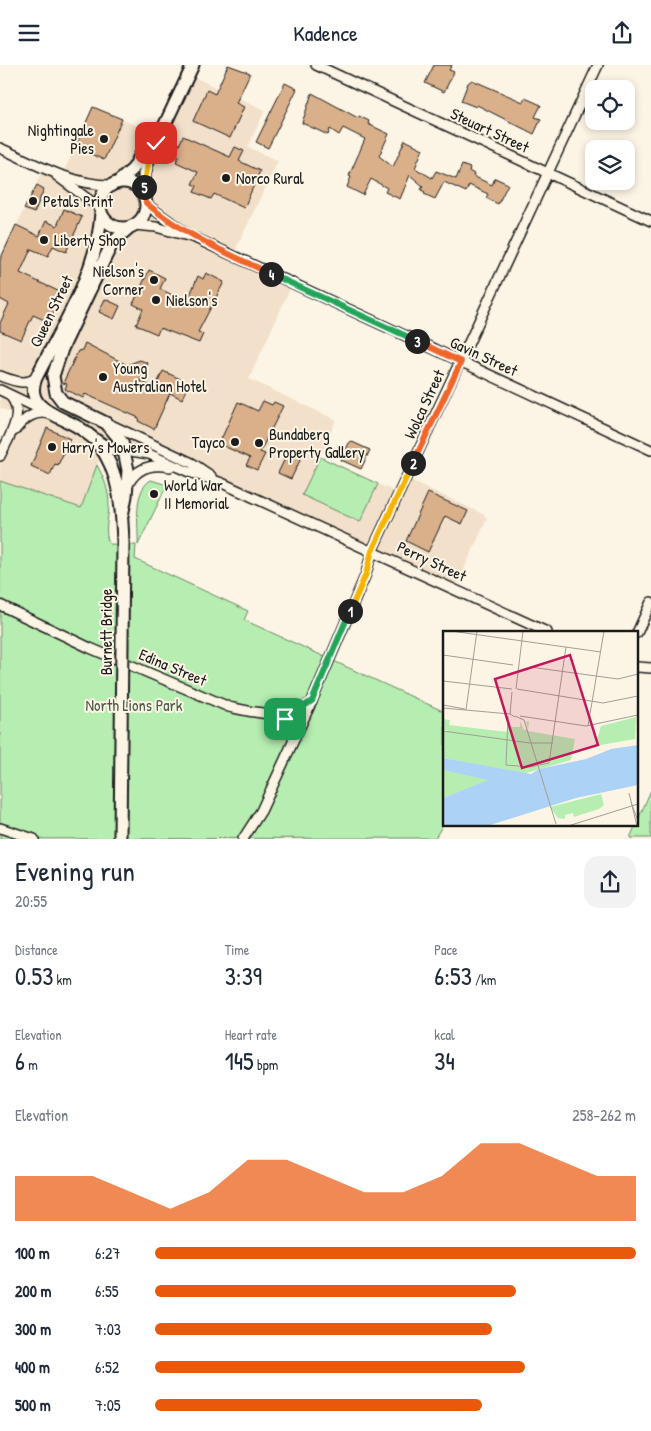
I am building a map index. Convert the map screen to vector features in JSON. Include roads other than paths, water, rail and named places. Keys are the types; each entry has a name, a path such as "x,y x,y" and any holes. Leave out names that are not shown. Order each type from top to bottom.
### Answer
{"main road":[{"path":"184,65 142,155 133,169 103,195 101,210 110,223 123,228 132,226 143,216 145,200 144,174 149,158 192,65"},
{"path":"114,184 123,183 136,187 145,200"},
{"name":"Queen Street","path":"36,378 94,259 100,233 101,210"},
{"name":"Queen Street","path":"68,405 59,397 54,388 53,376 56,362 114,242 132,226"},
{"path":"36,378 33,387 35,397 54,415 62,405 68,405"},
{"name":"Perry Street","path":"68,405 106,423"},
{"name":"Perry Street","path":"54,415 83,430 97,442 111,449 125,450"},
{"name":"Burnett Bridge","path":"106,423 119,437 125,450 127,487 122,515"},
{"name":"Burnett Bridge","path":"97,442 108,458 114,474 122,515 120,839"}],"street":[{"name":"Steuart Street","path":"316,65 651,221"},
{"name":"Wolca Street","path":"243,839 261,811 312,701 366,574 372,551 549,174 598,65"},
{"path":"0,148 44,168 92,184 114,184"},
{"path":"44,168 101,210"},
{"name":"Gavin Street","path":"145,200 195,238"},
{"name":"Gavin Street","path":"132,226 156,227 195,238 651,450"},
{"path":"0,376 21,382 31,382 36,378"},
{"name":"Perry Street","path":"0,390 54,415"},
{"path":"0,456 9,437 17,411 16,402 9,395"},
{"path":"9,437 20,424 32,415 40,412 54,415"},
{"name":"Perry Street","path":"106,423 192,463 222,483"},
{"name":"Perry Street","path":"125,450 149,454 189,472 222,483 544,631"},
{"path":"127,487 132,477 148,466 162,465 189,472"},
{"path":"638,631 651,602"},
{"name":"Edina Street","path":"0,605 90,648 210,699 236,708 270,714 296,711 312,701"},
{"path":"638,667 651,667"},
{"path":"270,714 290,722 294,732 290,748"},
{"path":"0,828 34,839"}],"place":[{"name":"Nightingale Pies","path":"104,139"},
{"name":"Norco Rural","path":"226,178"},
{"name":"Petals Print","path":"33,201"},
{"name":"Liberty Shop","path":"44,240"},
{"name":"Nielson's Corner","path":"154,280"},
{"name":"Nielson's","path":"156,300"},
{"name":"Young Australian Hotel","path":"103,377"},
{"name":"Tayco","path":"235,442"},
{"name":"Bundaberg Property Gallery","path":"259,443"},
{"name":"Harry's Mowers","path":"52,447"},
{"name":"World War II Memorial","path":"154,494"}],"park label":[{"name":"North Lions Park","path":"134,705"}]}
